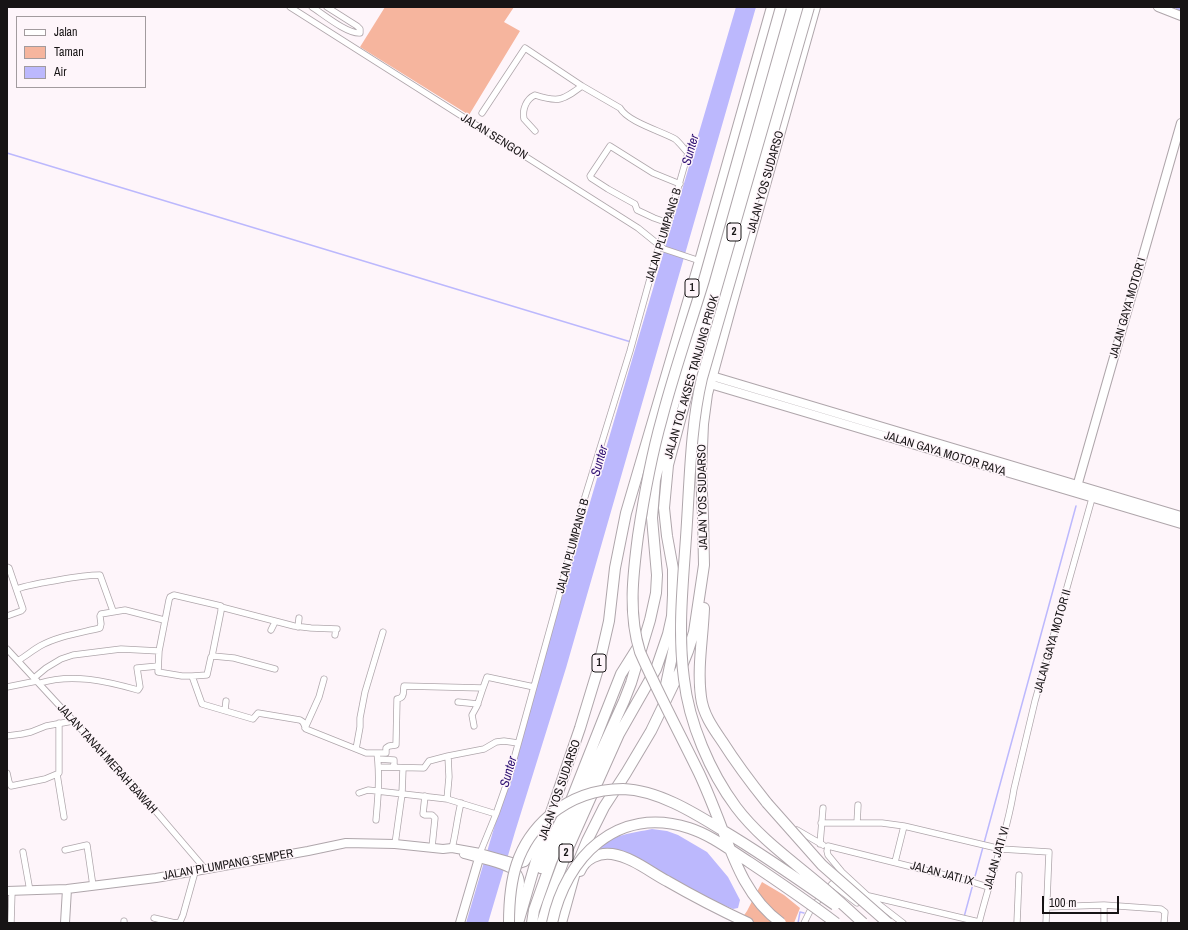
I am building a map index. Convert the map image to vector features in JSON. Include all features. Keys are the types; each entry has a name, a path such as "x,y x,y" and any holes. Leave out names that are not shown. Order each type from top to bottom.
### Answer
{"highway":[{"name":"JALAN YOS SUDARSO","path":"518,922 545,830 580,728 598,669 608,621 615,568 626,513 700,261 772,7"},
{"path":"781,7 704,280 661,419 643,504 636,551 632,599 634,625 640,652 702,779 735,864 757,902 781,923"},
{"name":"JALAN TOL AKSES TANJUNG PRIOK","path":"542,923 550,897 572,839 622,727 653,675 671,622 673,569 664,508 665,484 668,465 687,373 790,7"},
{"name":"JALAN TOL AKSES TANJUNG PRIOK","path":"532,923 536,904 550,862 624,701 645,636 653,607 657,577 652,518 655,480 670,416 687,373 799,7"},
{"path":"809,7 697,397 692,442 686,541 682,614 682,656 687,701 698,736 715,773 736,806 749,822 777,850 824,888 862,923"},
{"name":"JALAN YOS SUDARSO","path":"561,923 577,865 587,842 604,807 651,731 688,651 694,632 704,565 701,454 703,421 711,380 815,7"},
{"path":"704,565 704,613 699,673 701,699 704,711 709,721 733,759 784,823 822,865 888,923"},
{"path":"651,731 664,693 674,647 677,614 673,595"},
{"path":"530,884 540,872 552,838 572,797 621,674 645,636"},
{"path":"509,923 509,902 518,856 527,840 539,824 578,797 598,791 623,789 649,794 690,810 769,860 862,923"},
{"path":"552,923 555,910 569,876 582,857 595,844 611,833 625,827 656,822 671,823 689,828 719,842 836,923"},
{"path":"565,923 578,876 583,864 594,857 605,854 613,854 631,861 705,903 748,923"}],"street":[{"name":"JALAN SENGON","path":"290,7 638,228 661,247 700,261"},
{"path":"312,7 324,15 350,31 360,33 360,29 357,26 328,7 324,15"},
{"path":"1158,7 1181,16"},
{"path":"482,113 525,48 582,86 620,108 625,114 676,140 688,153"},
{"path":"535,131 524,119 529,99 536,95 558,100 571,94 582,86"},
{"name":"JALAN GAYA MOTOR I","path":"1076,489 1181,124"},
{"path":"668,223 638,210 635,204 608,189 590,176 610,146 653,172 680,184"},
{"name":"JALAN PLUMPANG B","path":"481,856 509,777 584,500 630,351 690,146"},
{"name":"JALAN GAYA MOTOR RAYA","path":"711,380 1154,512 1181,524"},
{"name":"JALAN GAYA MOTOR II","path":"1013,793 1035,701 1094,494"},
{"name":"JALAN GAYA MOTOR RAYA","path":"1154,512 1181,516"},
{"path":"7,567 9,568 23,609 7,616"},
{"path":"17,589 27,585 88,575 100,575 113,612"},
{"path":"221,607 208,675 182,676 158,672 164,620 170,597 174,595 220,605 221,607 298,627 336,629 335,635"},
{"path":"19,660 40,646 53,640 100,628 100,615 125,610 164,620"},
{"path":"298,627 299,618"},
{"path":"271,630 275,622"},
{"path":"356,749 364,692 383,632"},
{"name":"JALAN TANAH MERAH BAWAH","path":"7,649 19,660 141,794 206,870"},
{"path":"37,681 46,668 61,659 73,655 121,649 159,654"},
{"path":"211,656 234,658 276,669"},
{"path":"7,687 62,678 88,679 113,683 138,690 140,687 137,668 158,666"},
{"path":"192,676 202,704 253,719 258,713 300,720 306,728 366,753 394,760 394,767"},
{"path":"474,726 472,715 478,704 487,677 534,687"},
{"path":"306,728 319,697 324,679"},
{"path":"378,756 386,752 386,748 389,746 396,745 397,699 403,697 404,686 483,688"},
{"path":"225,710 226,701"},
{"path":"458,702 478,704"},
{"path":"7,736 32,732 46,726 73,721"},
{"path":"59,723 59,772 57,774 64,817"},
{"path":"379,767 424,768 429,762 448,756 484,749 496,742 504,741 518,743"},
{"path":"376,820 379,791 378,756"},
{"path":"447,799 449,777 448,756"},
{"path":"396,844 402,794 403,768"},
{"path":"7,774 11,786 44,779 57,774"},
{"path":"359,793 368,790 447,799 496,814"},
{"name":"JALAN JATI VI","path":"979,922 988,887 1001,849 1013,793"},
{"path":"425,796 423,814 425,816 432,815 435,818 432,847"},
{"path":"450,848 456,832 456,820 461,803"},
{"path":"857,823 858,805"},
{"path":"820,844 822,808"},
{"path":"821,823 882,823 904,826 1001,849 1050,852 1046,923"},
{"name":"JALAN JATI IX","path":"896,862 904,826"},
{"path":"518,922 520,879 510,865 525,862 545,830"},
{"name":"JALAN JATI IX","path":"797,830 820,844 896,862 988,887"},
{"name":"JALAN PLUMPANG SEMPER","path":"9,891 67,889 194,872 346,843 396,844 450,848 451,851 481,856 510,865"},
{"path":"65,850 87,845 93,886"},
{"path":"828,846 826,851 828,855 842,872 868,896 903,923"},
{"path":"23,852 30,891"},
{"path":"460,923 481,856"},
{"path":"154,918 175,923 180,922 194,872"},
{"path":"804,923 811,908 842,872"},
{"path":"1017,923 1019,875"},
{"path":"832,884 857,904 868,896"},
{"path":"65,923 67,889"},
{"path":"9,891 11,923"},
{"path":"868,896 979,922"},
{"path":"1047,907 1104,905 1161,909 1165,912 1164,923"},
{"path":"1104,905 1104,923"}],"green space":[{"path":"385,7 514,7 504,22 520,31 469,115 360,47"},
{"path":"762,882 784,895 800,908 794,923 743,923 740,921"}],"water":[{"path":"736,7 756,7 566,668 488,923 466,923"},
{"path":"652,829 667,831 678,835 707,852 728,877 740,900 738,908 733,909 721,904 624,854 598,849 616,837"}],"waterway":[{"path":"7,153 631,342"},
{"path":"984,843 1076,506"},
{"path":"974,880 983,847"},
{"path":"964,917 973,884"},
{"path":"798,923 800,912 804,913"}],"water label":[{"name":"Sunter","path":"691,150"},
{"name":"Sunter","path":"600,461"},
{"name":"Sunter","path":"509,772"}]}
